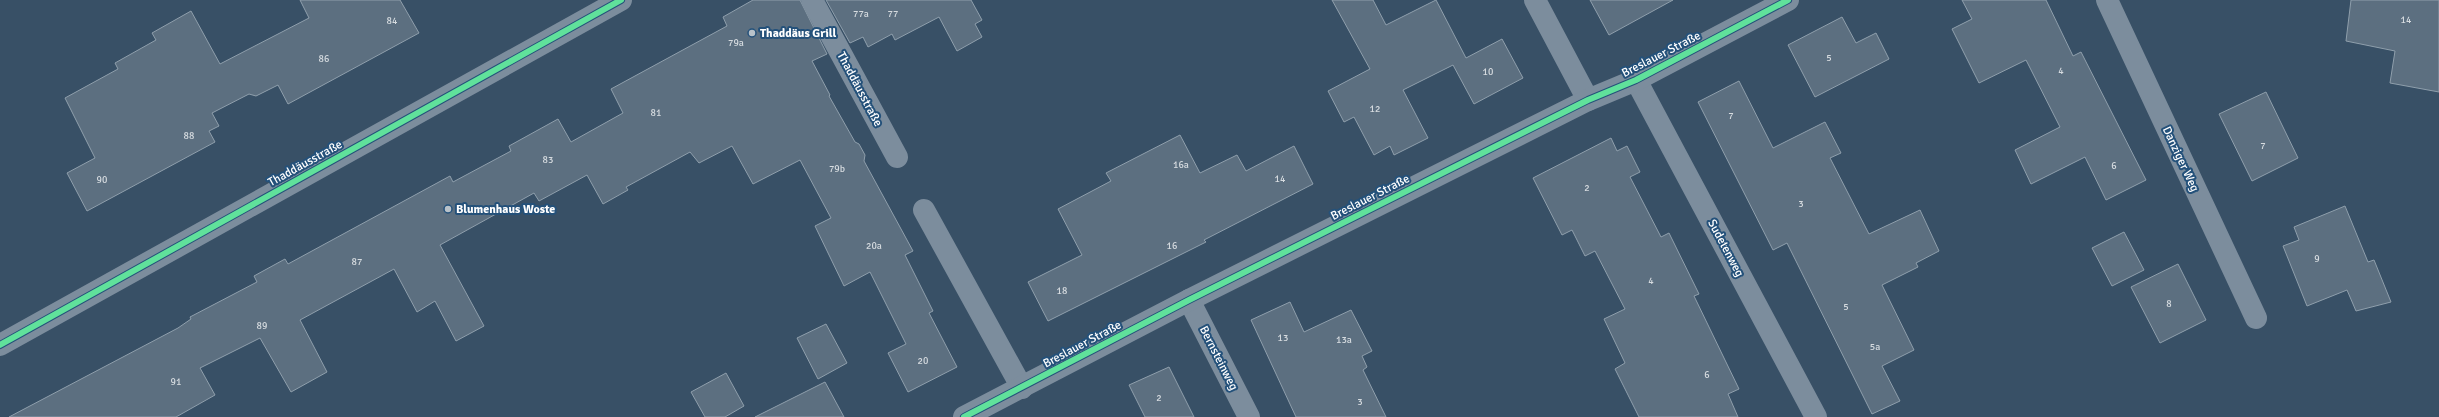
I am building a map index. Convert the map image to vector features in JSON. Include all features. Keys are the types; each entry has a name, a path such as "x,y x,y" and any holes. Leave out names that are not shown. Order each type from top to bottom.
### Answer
{"street":[{"name":"Thaddäusstraße","path":"812,0 896,156"},
{"path":"1535,0 1588,100"},
{"name":"Breslauer Straße","path":"964,417 1189,300 1588,100 1636,80 1788,0"},
{"name":"Danziger Weg","path":"2107,0 2256,318"},
{"name":"Thaddäusstraße","path":"0,345 612,2"},
{"name":"Sudetenweg","path":"1636,80 1816,417"},
{"path":"924,210 1022,388"},
{"name":"Bernsteinweg","path":"1189,300 1249,417"}],"building":[{"path":"300,0 400,0 419,33 288,104 278,85 256,96 249,94 212,113 219,126 209,131 215,142 87,211 67,173 95,158 65,98 118,69 115,63 156,40 152,33 191,11 220,64 309,18"},
{"path":"753,0 800,0 827,54 812,61 830,95 829,96 855,142 859,144 865,155 864,161 913,251 905,255 933,311 929,313 957,367 908,392 888,353 906,344 870,272 844,286 815,226 831,218 800,160 753,184 732,146 699,163 690,152 626,187 628,190 603,204 587,175 539,201 534,193 440,245 484,326 456,341 435,301 417,312 394,269 300,320 327,372 291,392 260,338 200,368 215,395 176,417 9,417 178,328 191,319 190,317 257,282 254,276 285,259 288,264 450,176 453,182 511,151 509,146 558,119 571,142 623,113 611,89 727,26 723,17"},
{"path":"826,0 971,0 982,20 975,24 982,37 957,51 939,17 895,40 892,34 868,47 863,37 850,43"},
{"path":"1332,0 1373,0 1386,25 1436,0 1466,58 1502,39 1523,78 1474,104 1453,65 1403,90 1428,138 1394,155 1390,146 1374,155 1354,117 1344,122 1328,91 1370,69"},
{"path":"1590,0 1673,0 1609,35"},
{"path":"1962,0 2046,0 2073,56 2081,52 2146,180 2106,200 2085,157 2031,184 2015,150 2060,127 2026,60 1979,83 1952,29 1972,19"},
{"path":"2351,0 2439,0 2439,92 2390,83 2395,51 2346,41"},
{"path":"1842,17 1856,43 1876,33 1889,59 1815,97 1788,45"},
{"path":"1739,81 1773,148 1825,122 1841,153 1830,158 1869,234 1920,210 1939,251 1916,263 1918,267 1882,285 1914,350 1882,366 1900,401 1872,414 1787,243 1773,250 1698,102"},
{"path":"2266,92 2298,158 2252,181 2219,114"},
{"path":"1180,135 1200,173 1237,155 1246,171 1294,146 1313,184 1204,240 1206,242 1048,321 1028,282 1082,255 1058,209 1111,181 1106,173"},
{"path":"1611,138 1617,151 1627,146 1640,172 1630,177 1661,237 1669,233 1699,294 1694,296 1739,389 1728,394 1738,417 1639,417 1615,369 1625,363 1604,319 1625,309 1595,251 1585,256 1572,230 1562,235 1533,178"},
{"path":"2345,206 2368,262 2374,260 2391,302 2356,311 2347,290 2307,306 2283,246 2299,240 2294,227"},
{"path":"2124,232 2144,270 2112,286 2092,248"},
{"path":"2178,264 2206,320 2160,343 2131,287"},
{"path":"1290,302 1304,332 1351,310 1372,351 1362,356 1367,367 1363,370 1386,417 1296,417 1251,320"},
{"path":"826,324 847,363 818,379 797,338"},
{"path":"1169,367 1194,417 1145,417 1129,385"},
{"path":"726,373 744,406 725,417 705,417 691,392"},
{"path":"825,382 844,417 755,417"}],"cycle path":[{"path":"0,345 621,0"},
{"path":"964,417 1189,300 1588,100 1636,80 1788,0"}],"place":[{"name":"Thaddäus Grill","path":"752,33"},
{"name":"Blumenhaus Woste","path":"448,209"}]}
